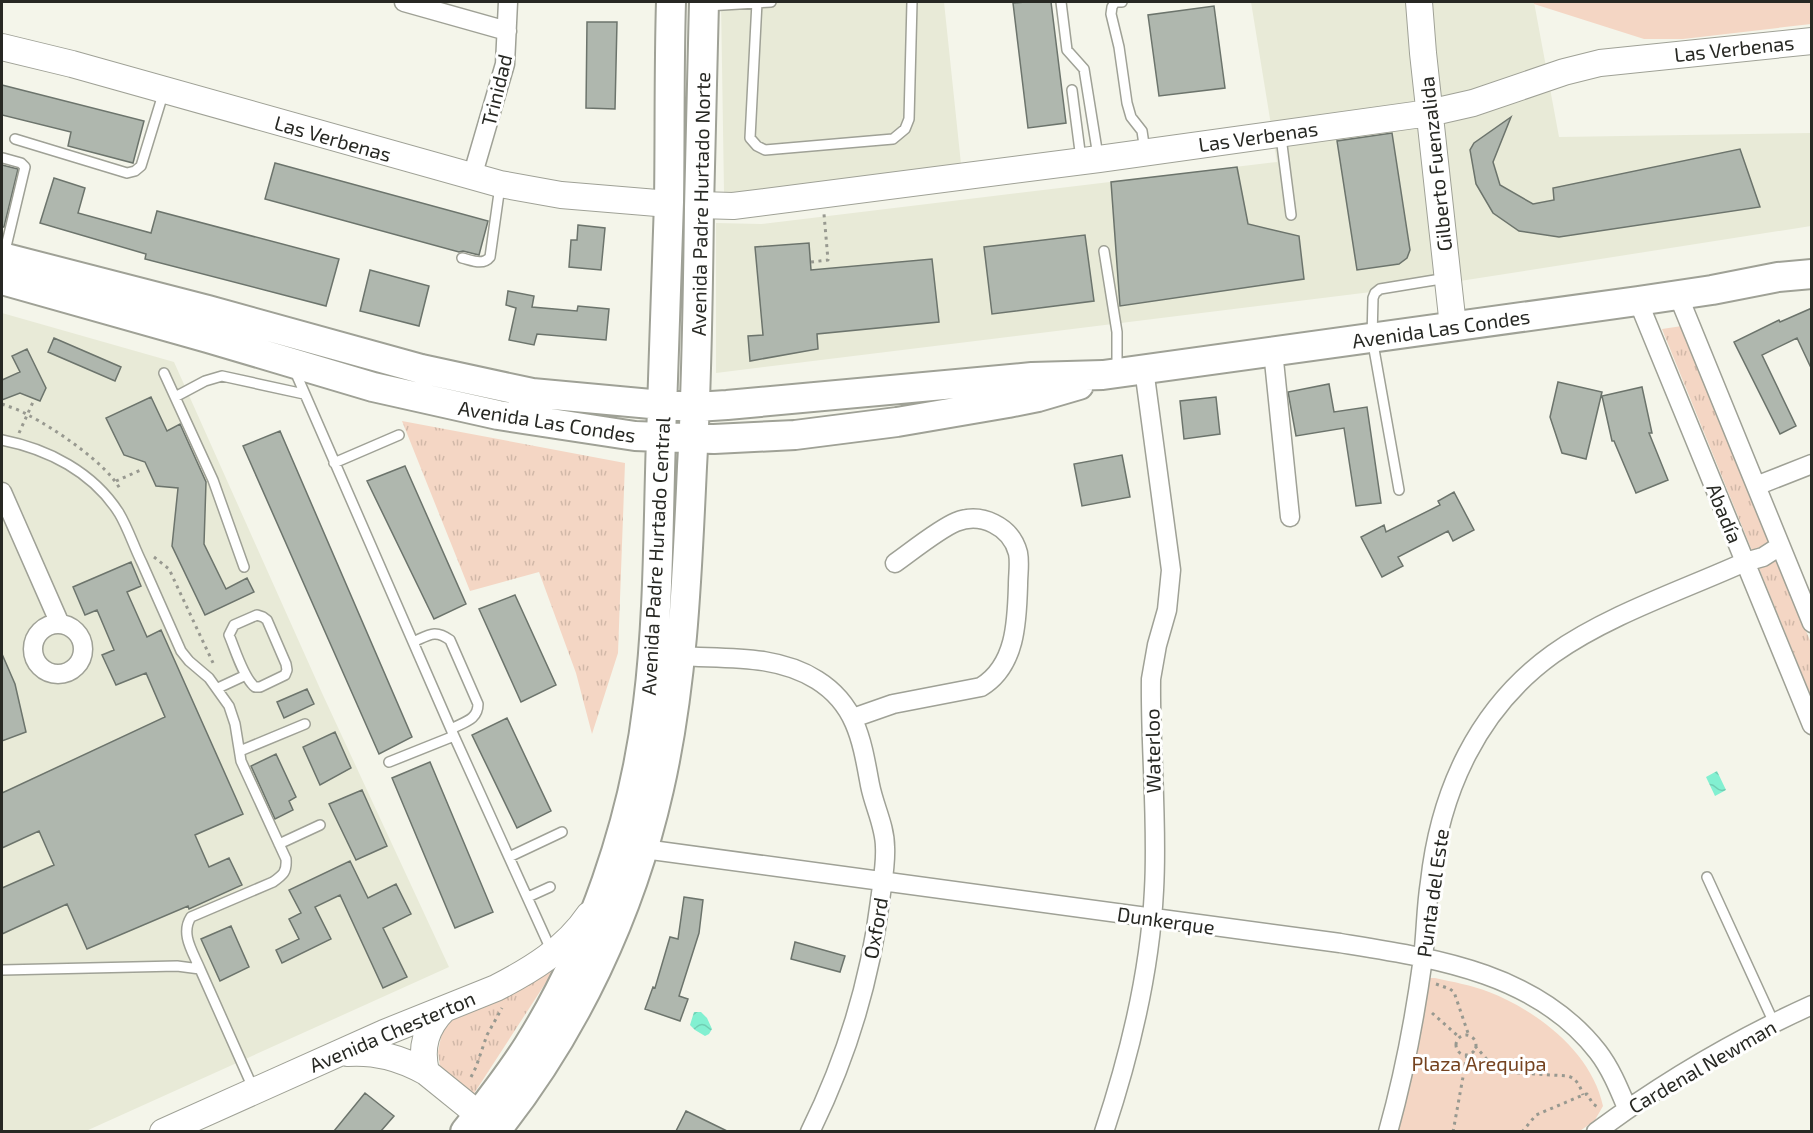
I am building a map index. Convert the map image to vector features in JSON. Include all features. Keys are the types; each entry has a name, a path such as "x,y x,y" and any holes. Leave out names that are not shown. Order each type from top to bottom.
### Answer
{"main road":[{"name":"Avenida Padre Hurtado Norte","path":"662,405 669,204 670,2"},
{"name":"Avenida Padre Hurtado Norte","path":"696,406 704,4"},
{"name":"Avenida Las Condes","path":"2,265 208,338 373,387 498,415 625,435 694,439 795,435 897,422 1038,397 1121,372"},
{"name":"Avenida Las Condes","path":"2,265 208,310 421,369 532,393 696,406 1032,377 1121,372 1638,301 1778,277 1812,274"},
{"name":"Avenida Las Condes","path":"1778,277 1812,265"},
{"name":"Avenida Padre Hurtado Central","path":"487,1128 515,1066 549,1011 572,966 598,900 627,814 636,778 648,705 657,585 662,405"},
{"name":"Avenida Padre Hurtado Central","path":"487,1128 539,1072 562,1036 616,925 644,849 666,756 679,656 688,560 696,406"}],"street":[{"path":"404,2 507,31"},
{"name":"Trinidad","path":"472,177 505,64 508,2"},
{"name":"Gilberto Fuenzalida","path":"1419,2 1453,326"},
{"name":"Las Verbenas","path":"699,205 733,206 1430,113 1483,100 1564,72 1600,63 1812,41"},
{"name":"Las Verbenas","path":"2,47 72,64 500,184 561,195 669,204"},
{"name":"Abadía","path":"1678,295 1812,623"},
{"name":"Abadía","path":"1638,301 1812,725"},
{"path":"1273,351 1290,517"},
{"name":"Waterloo","path":"1104,1131 1121,1078 1134,1024 1152,918 1155,877 1152,679 1157,645 1167,610 1171,570 1121,372"},
{"path":"1756,486 1812,464"},
{"path":"2,492 60,624 71,628 77,634 83,650 75,667 68,672 51,673 32,666 37,635 44,628 60,624"},
{"path":"853,718 911,700 981,687 990,682 1001,670 1013,638 1018,609 1019,561 1014,543 999,526 984,519 956,522 895,563"},
{"name":"Punta del Este","path":"1388,1131 1417,999 1435,849 1443,816 1461,766 1484,724 1497,705 1530,672 1577,638 1603,624 1745,562 1763,557 1780,546"},
{"name":"Oxford","path":"679,656 764,661 788,666 811,676 842,700 853,718 863,744 871,789 885,838 883,881 871,958 856,1014 838,1070 810,1131"},
{"name":"Dunkerque","path":"644,849 1423,957 1497,978 1552,1008 1584,1036 1599,1053 1625,1103"},
{"name":"Avenida Chesterton","path":"163,1131 516,978 553,953 572,936 598,900"},
{"name":"Cardenal Newman","path":"1596,1131 1625,1103 1812,1005"},
{"path":"426,1072 423,1052 427,1033 437,1016 444,1010"},
{"path":"332,1056 359,1053 380,1054 426,1072 487,1128"}],"lane":[{"path":"704,4 771,2"},
{"path":"757,3 750,138 757,146 765,150 893,139 905,129 909,118 912,2"},
{"path":"1062,2 1066,50 1084,69 1090,159"},
{"path":"1122,2 1115,2 1111,14 1119,47 1127,103 1131,117 1142,131 1145,152"},
{"path":"1072,90 1090,159"},
{"path":"15,139 132,173 141,166 164,91"},
{"path":"1281,133 1291,215"},
{"path":"2,265 25,167 21,163 3,158"},
{"path":"462,258 487,261 500,184"},
{"path":"1104,251 1121,372"},
{"path":"1399,490 1372,338 1373,298 1380,289 1447,278"},
{"path":"292,364 413,642 553,953"},
{"path":"164,373 213,480 244,567"},
{"path":"175,397 205,381 222,376 304,394"},
{"path":"334,463 399,435"},
{"path":"2,440 15,442 51,455 74,467 97,486 109,500 120,514 182,651 189,661 218,688 229,706 235,724 241,761 286,859 287,867 284,875 273,882 191,917 185,934 254,1090"},
{"path":"257,615 267,620 287,670 285,675 260,687 252,685 246,675 229,635 234,625 257,615"},
{"path":"389,762 453,732 475,716 477,711 477,704 450,640 436,633 413,642"},
{"path":"218,688 246,675"},
{"path":"240,751 305,724"},
{"path":"279,844 320,825"},
{"path":"509,857 562,832"},
{"path":"1707,877 1774,1023"},
{"path":"528,897 550,887"},
{"path":"2,970 177,966 200,969"}],"path":[{"path":"811,262 828,260 826,241"},
{"path":"15,442 33,402"},
{"path":"116,481 141,470"},
{"path":"1420,979 1452,990 1469,1036 1474,1040 1473,1052 1467,1055 1457,1049 1456,1043 1459,1037"},
{"path":"1417,999 1459,1037 1469,1036"},
{"path":"471,1077 503,1002"},
{"path":"1475,1046 1498,1070 1568,1076 1577,1081 1583,1095"},
{"path":"1454,1131 1467,1055"},
{"path":"1522,1131 1536,1115 1583,1095 1587,1094 1593,1104 1600,1108 1625,1103"}],"shaded area":[{"path":"721,2 944,2 961,164 764,195 724,192"},
{"path":"1251,2 1534,2 1559,137 1811,133 1811,226 1460,281 716,373 716,223 761,224 1277,162"},
{"path":"2,313 174,362 322,693 449,967 86,1131 2,1131"}],"green space":[{"path":"1534,2 1811,2 1811,24 1683,39 1644,39 1534,4"},
{"path":"1682,326 1811,643 1811,696 1662,329"},
{"path":"402,421 625,463 618,653 592,734 576,673 539,572 470,591"},
{"path":"554,970 473,1095 441,1074 438,1052 442,1032 465,1005 540,978"},
{"name":"Plaza Arequipa","path":"1430,978 1476,987 1489,992 1508,1000 1544,1022 1575,1052 1597,1087 1603,1106 1595,1120 1580,1131 1392,1132 1427,980"}],"water":[{"path":"1717,771 1726,790 1715,796 1706,777"},
{"path":"694,1012 701,1012 707,1018 712,1029 709,1034 705,1036 690,1025"}],"building":[{"path":"1051,2 1066,123 1028,128 1013,3"},
{"path":"1214,6 1225,88 1159,96 1148,15"},
{"path":"587,22 617,22 615,109 586,108"},
{"path":"2,85 144,121 133,163 68,146 71,132 2,115"},
{"path":"1511,117 1493,162 1500,185 1533,204 1554,200 1553,188 1740,149 1760,207 1559,237 1519,231 1493,213 1476,184 1470,150 1474,143"},
{"path":"1392,133 1410,250 1407,258 1399,264 1357,270 1337,141"},
{"path":"275,163 488,221 479,255 459,252 265,199"},
{"path":"2,165 18,169 4,227 2,227"},
{"path":"1237,167 1248,224 1299,236 1304,279 1120,306 1111,182"},
{"path":"54,178 85,188 78,213 151,233 157,211 339,259 326,306 145,259 146,254 40,223"},
{"path":"578,225 605,228 601,270 569,267 571,240 577,240"},
{"path":"1085,235 1094,301 992,314 984,247"},
{"path":"809,243 811,270 932,259 939,322 817,334 818,349 750,361 748,336 763,335 755,247"},
{"path":"370,270 429,286 419,326 360,311"},
{"path":"508,291 534,296 532,307 577,311 578,306 609,309 606,340 537,334 534,345 509,340 516,308 506,305"},
{"path":"1812,308 1812,370 1797,338 1762,355 1796,426 1780,434 1734,342 1779,320 1780,322"},
{"path":"54,338 121,367 115,381 48,352"},
{"path":"27,349 46,388 40,401 20,393 2,400 2,380 20,372 12,356"},
{"path":"1558,382 1602,392 1586,459 1562,453 1550,417"},
{"path":"1329,384 1334,412 1367,407 1381,503 1356,506 1344,428 1296,436 1288,392"},
{"path":"1642,387 1652,433 1649,433 1668,480 1636,493 1614,441 1612,441 1602,396"},
{"path":"151,397 167,431 180,424 206,482 204,544 226,589 247,578 254,592 205,615 172,546 178,488 156,486 145,462 124,455 106,418"},
{"path":"1216,397 1220,434 1184,439 1180,401"},
{"path":"280,431 412,737 379,754 243,446"},
{"path":"1122,455 1130,497 1082,506 1074,464"},
{"path":"405,466 466,604 434,619 367,481"},
{"path":"1454,492 1474,530 1453,541 1448,531 1398,557 1403,566 1382,577 1361,537 1384,525 1386,532 1440,505 1438,501"},
{"path":"131,562 141,586 127,592 147,637 161,630 243,814 195,835 209,867 229,858 242,885 189,909 188,906 87,949 67,904 2,934 2,888 54,865 39,831 2,848 2,793 165,717 146,673 116,685 102,655 114,650 97,610 85,615 73,587"},
{"path":"515,595 556,685 521,702 479,609"},
{"path":"2,654 15,684 26,732 2,741"},
{"path":"307,689 314,704 284,718 277,702"},
{"path":"507,718 551,811 517,828 472,735"},
{"path":"335,732 351,768 320,785 303,747"},
{"path":"276,754 296,797 289,801 293,810 275,819 251,766"},
{"path":"430,762 493,912 455,928 392,778"},
{"path":"362,790 387,846 356,860 329,804"},
{"path":"350,861 368,898 396,884 411,914 383,928 407,977 383,988 340,895 315,907 331,939 282,963 276,950 299,939 289,919 301,913 289,890"},
{"path":"684,897 703,900 699,933 679,996 688,999 680,1021 645,1009 653,987 655,988 670,937 678,939"},
{"path":"231,926 249,967 220,981 201,939"},
{"path":"795,942 845,956 840,972 791,959"},
{"path":"365,1093 394,1116 381,1131 334,1131"},
{"path":"686,1111 727,1131 676,1131"}]}
